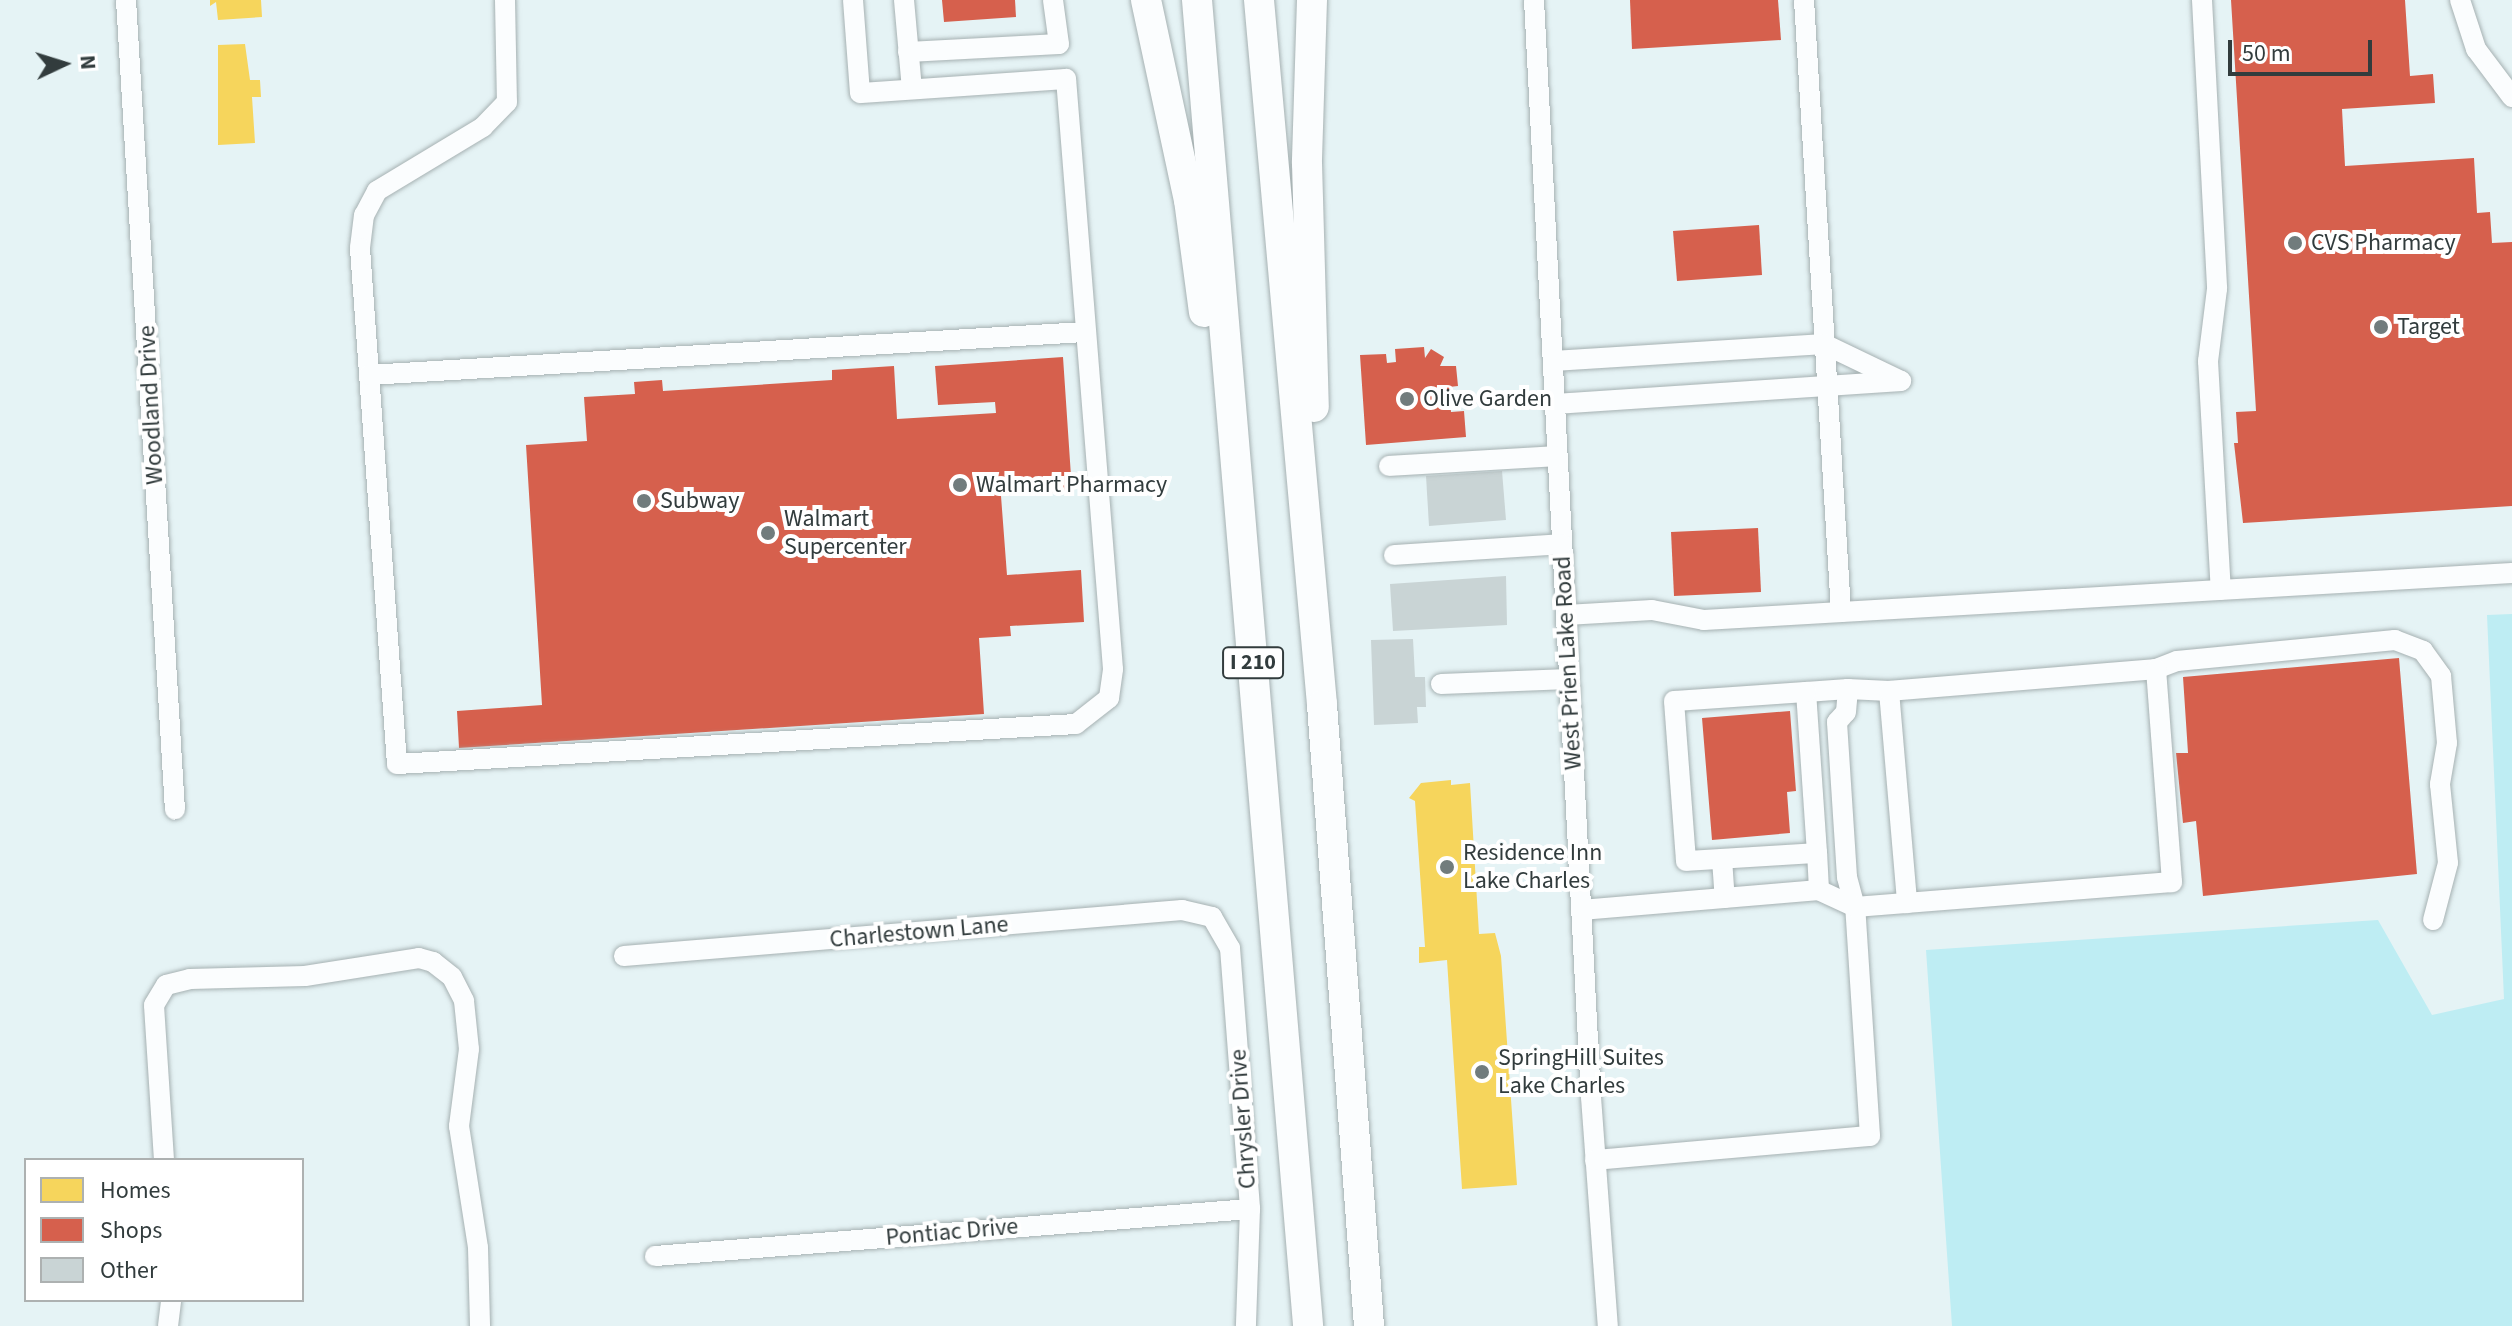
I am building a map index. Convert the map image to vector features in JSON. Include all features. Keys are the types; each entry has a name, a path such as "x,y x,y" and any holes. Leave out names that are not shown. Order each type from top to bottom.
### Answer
{"highway":[{"path":"1146,0 1189,200 1210,356 1234,437"},
{"name":"I 210","path":"1197,0 1308,1326"},
{"name":"I 210","path":"1259,0 1322,705 1369,1326"},
{"path":"1312,0 1307,163 1322,705"}],"street":[{"name":"Woodland Drive","path":"126,0 175,810"},
{"path":"505,0 507,102 483,127 377,191 364,215 360,248 397,764 1076,724 1109,698 1113,669 1066,79 1053,0"},
{"path":"853,0 860,93 1066,79"},
{"path":"904,0 912,89"},
{"name":"West Prien Lake Road","path":"1534,0 1581,910 1608,1326"},
{"path":"1804,0 1841,612"},
{"path":"2202,0 2217,289 2208,361 2221,590"},
{"path":"2460,0 2476,49 2512,97"},
{"path":"908,52 1059,44"},
{"path":"369,375 1085,332"},
{"path":"1553,361 1824,344 1901,381 1827,389 1555,404"},
{"path":"1389,466 1557,456"},
{"path":"1394,555 1562,544"},
{"path":"1566,615 1652,610 1704,620 2512,573"},
{"path":"1817,853 1686,861 1674,701 1848,689 1889,691 2156,669 2177,661 2395,640 2423,651 2441,676 2447,743 2440,784 2448,863 2433,920"},
{"path":"1581,910 1819,890 1855,907 2172,882 2156,669"},
{"path":"1441,684 1569,679"},
{"path":"1595,1160 1870,1136 1855,907 1847,877 1837,722 1846,712 1848,689"},
{"path":"1889,691 1907,903"},
{"path":"1806,692 1819,890"},
{"path":"1722,859 1725,898"},
{"name":"Charlestown Lane","path":"624,956 1182,910 1212,917"},
{"name":"Chrysler Drive","path":"1212,917 1230,948 1250,1209 1246,1326"},
{"path":"164,1158 154,1005 158,994 177,980 305,976 419,958 445,969 460,987 469,1049 459,1126 478,1248 480,1326"},
{"name":"Pontiac Drive","path":"655,1256 1250,1209"},
{"path":"168,1326 171,1302"}],"shaded area":[{"path":"2512,614 2512,1326 1952,1326 1926,950 2378,920 2432,1015 2504,999 2487,615"}],"building: Homes":[{"path":"210,0 261,0 262,17 218,20 216,2 210,6"},
{"path":"245,44 250,80 260,80 261,97 252,97 255,143 218,145 218,45"},
{"path":"1451,780 1451,785 1470,783 1479,934 1495,933 1501,956 1517,1185 1462,1189 1447,960 1419,963 1419,947 1425,947 1415,801 1409,798 1421,783"}],"building: Shops":[{"path":"942,0 1015,0 1016,17 944,22"},
{"path":"1630,0 1778,0 1781,40 1632,49"},
{"name":"Target","path":"2231,0 2405,0 2410,76 2433,74 2435,103 2342,109 2345,166 2474,158 2477,213 2490,212 2492,243 2512,242 2512,506 2243,523 2234,443 2238,443 2236,412 2256,411"},
{"path":"1759,225 1762,275 1677,281 1673,231"},
{"name":"Olive Garden","path":"1424,347 1425,358 1431,349 1444,357 1440,366 1456,366 1458,386 1449,387 1451,412 1464,411 1466,437 1366,445 1360,355 1386,354 1387,363 1396,362 1395,349"},
{"name":"Walmart Supercenter","path":"1063,357 1072,491 1001,496 1007,575 1081,570 1084,622 1010,626 1011,636 979,638 984,714 459,748 457,711 542,705 526,445 587,441 584,397 635,394 634,382 662,380 663,391 832,380 832,370 894,366 897,419 996,413 995,402 938,405 935,366"},
{"path":"1758,528 1761,592 1674,596 1671,532"},
{"path":"2399,658 2417,874 2203,896 2196,821 2183,823 2176,753 2188,753 2183,677"},
{"path":"1790,711 1796,791 1787,792 1790,833 1712,840 1702,718"}],"building: Other":[{"path":"1502,471 1506,520 1429,526 1426,476"},
{"path":"1506,576 1507,625 1393,631 1390,584"},
{"path":"1413,639 1415,677 1425,677 1426,707 1417,707 1418,723 1374,725 1371,640"}],"place":[{"name":"CVS Pharmacy","path":"2295,243"},
{"name":"Target","path":"2381,327"},
{"name":"Olive Garden","path":"1407,399"},
{"name":"Walmart Pharmacy","path":"960,485"},
{"name":"Subway","path":"644,501"},
{"name":"Walmart Supercenter","path":"768,533"},
{"name":"Residence Inn Lake Charles","path":"1447,867"},
{"name":"SpringHill Suites Lake Charles","path":"1482,1072"}]}
